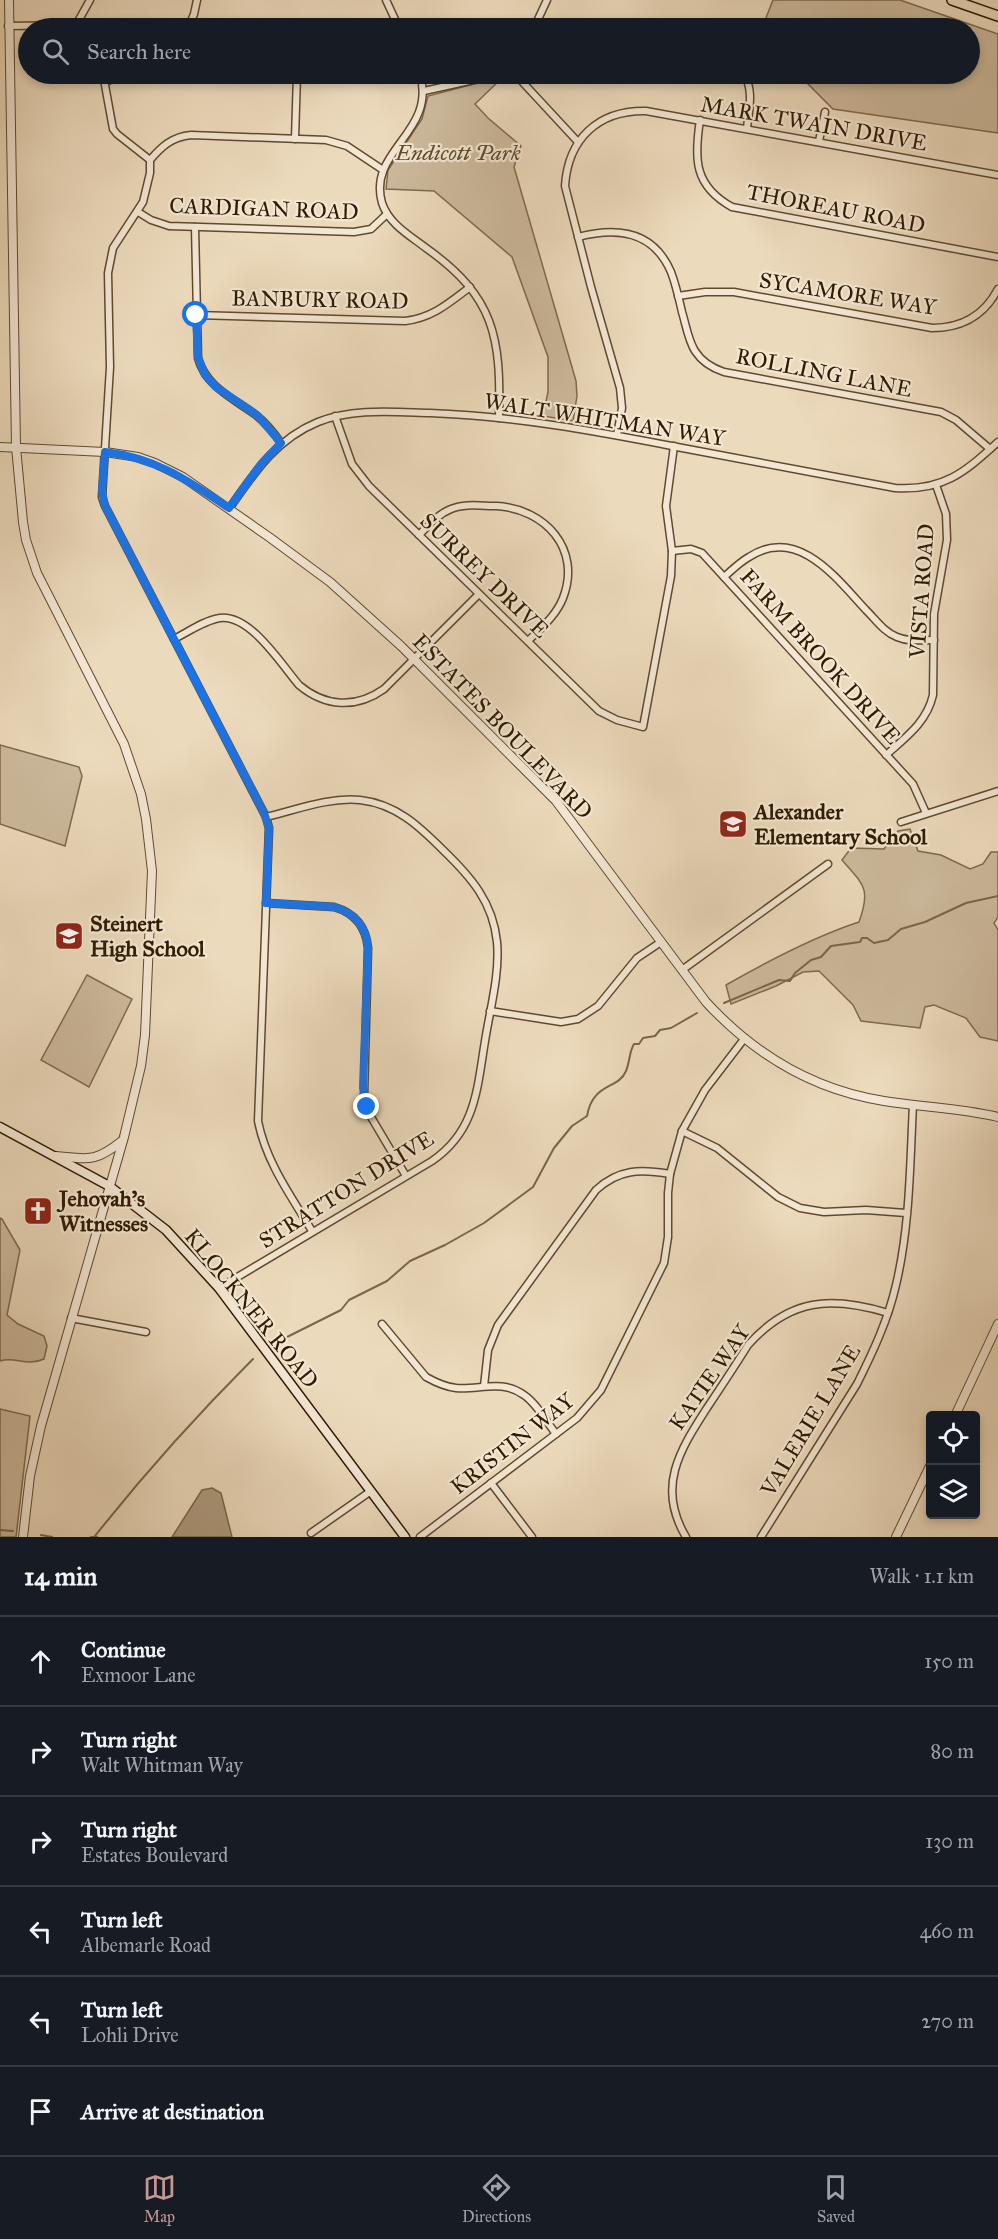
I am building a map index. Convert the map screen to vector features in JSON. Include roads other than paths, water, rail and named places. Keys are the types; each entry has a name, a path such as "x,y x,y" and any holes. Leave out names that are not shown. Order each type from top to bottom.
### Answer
{"main road":[{"path":"952,0 998,16"},
{"name":"KLOCKNER ROAD","path":"0,1127 109,1186 162,1225 219,1288 405,1537"}],"street":[{"path":"9,0 16,447 23,522 32,558 124,744 138,785 146,819 150,845 152,897 145,1035 141,1066 123,1140 36,1447 27,1496 23,1537"},
{"path":"81,18 90,0"},
{"path":"192,18 197,0"},
{"path":"386,0 394,18"},
{"path":"539,18 547,0"},
{"path":"8,26 18,26"},
{"path":"106,84 113,129 150,160"},
{"path":"295,139 297,84"},
{"path":"422,84 424,91 417,119 383,170 381,200 387,214 400,229 450,265 470,287 488,318 497,347 500,376 499,418"},
{"path":"424,91 456,84"},
{"path":"524,84 578,142"},
{"path":"747,128 751,96 748,84"},
{"name":"MARK TWAIN DRIVE","path":"617,435 622,408 620,388 565,186 568,163 578,142 595,125 625,112 646,111 998,175"},
{"path":"819,141 825,112"},
{"name":"THOREAU ROAD","path":"700,120 696,149 699,170 708,188 732,207 998,257"},
{"path":"312,1232 272,1164 265,1149 258,1121 269,828 266,817 105,506 102,491 110,367 108,273 113,248 138,212 147,192 150,160 166,144 183,136 326,140 347,146 383,170"},
{"name":"CARDIGAN ROAD","path":"138,212 160,224 354,232 370,229 387,214"},
{"path":"195,227 198,357 205,375 216,387 258,416 281,443"},
{"name":"ROLLING LANE","path":"578,237 611,231 622,232 642,239 650,245 665,261 678,296 691,343 700,358 714,369 941,412 956,420 990,449"},
{"name":"BANBURY ROAD","path":"196,315 405,321 437,312 470,287"},
{"name":"SYCAMORE WAY","path":"678,296 705,292 734,292 933,328 945,328 976,316 992,300 998,289"},
{"name":"WALT WHITMAN WAY","path":"229,508 261,464 281,443 305,428 335,416 361,412 404,412 499,418 617,435 909,489 936,485 962,474 998,442"},
{"name":"SURREY DRIVE","path":"335,416 346,452 360,475 419,535 599,711 617,720 643,727 671,576 672,551"},
{"path":"672,551 666,506 674,446"},
{"name":"ESTATES BOULEVARD","path":"0,447 105,452 138,458 163,466 229,508 330,582 414,659 556,801 706,1002 744,1039 785,1067 821,1084 865,1098 998,1117"},
{"name":"VISTA ROAD","path":"886,755 922,722 931,706 937,593 948,534 945,514 936,485"},
{"path":"419,535 441,514 458,506 468,505 510,507 540,519 548,526 565,556 568,578 557,609 528,641"},
{"path":"724,577 750,556 759,552 780,548 802,552 821,562 889,633 907,640 934,640"},
{"name":"FARM BROOK DRIVE","path":"672,551 697,550 702,553 913,784 926,813"},
{"path":"174,639 213,620 221,618 237,620 250,628 299,685 316,697 335,703 357,702 376,695 479,594"},
{"path":"901,822 998,791"},
{"name":"STRATTON DRIVE","path":"219,1288 432,1161 457,1139 471,1115 475,1102 497,957 497,943 491,914 470,876 419,826 390,808 375,803 332,800 266,817"},
{"path":"682,970 828,864"},
{"path":"266,903 334,907 349,913 361,924 368,948 364,1097 371,1117 406,1176"},
{"path":"490,1011 561,1022 578,1019 598,1006 637,958 661,942"},
{"name":"KRISTIN WAY","path":"420,1537 577,1418 601,1390 658,1277 667,1243 670,1174 682,1131 705,1089 744,1039"},
{"name":"VALERIE LANE","path":"761,1537 857,1384 870,1359 888,1313 898,1273 906,1213 913,1105"},
{"path":"682,1131 709,1143 778,1197 800,1208 824,1212 866,1210 906,1213"},
{"path":"53,1155 99,1157 123,1140"},
{"path":"484,1386 488,1350 501,1319 596,1190 605,1182 625,1172 646,1170 670,1174"},
{"name":"KATIE WAY","path":"686,1537 677,1519 672,1494 672,1482 678,1456 748,1345 757,1335 782,1316 806,1306 821,1303 848,1303 888,1313"},
{"path":"71,1318 146,1332"},
{"path":"382,1324 418,1370 435,1382 453,1388 507,1387 523,1394 533,1403 556,1434"},
{"path":"957,1411 998,1324"},
{"path":"896,1537 926,1474"},
{"path":"491,1483 532,1537"},
{"path":"311,1533 371,1491"}],"waterway":[{"path":"724,1003 779,980 790,981 795,973 811,960 821,957 831,946 860,942 862,938 867,938 874,943 888,940 901,929 925,922 966,903 998,896"},
{"path":"275,1343 341,1310 349,1300 387,1281 410,1261 484,1223 533,1187 554,1148 572,1126 587,1116 594,1097 622,1077 634,1044 639,1044 643,1038 655,1036 660,1030 671,1028 697,1013"},
{"path":"95,1536 171,1445 253,1359"},
{"path":"0,1530 13,1531"},
{"path":"41,1535 52,1537"},
{"path":"91,1537 97,1537"}],"place":[{"name":"Alexander Elementary School","path":"733,824"},
{"name":"Steinert High School","path":"69,936"},
{"name":"Jehovah's Witnesses","path":"38,1211"}],"park label":[{"name":"Endicott Park","path":"458,152"}]}
